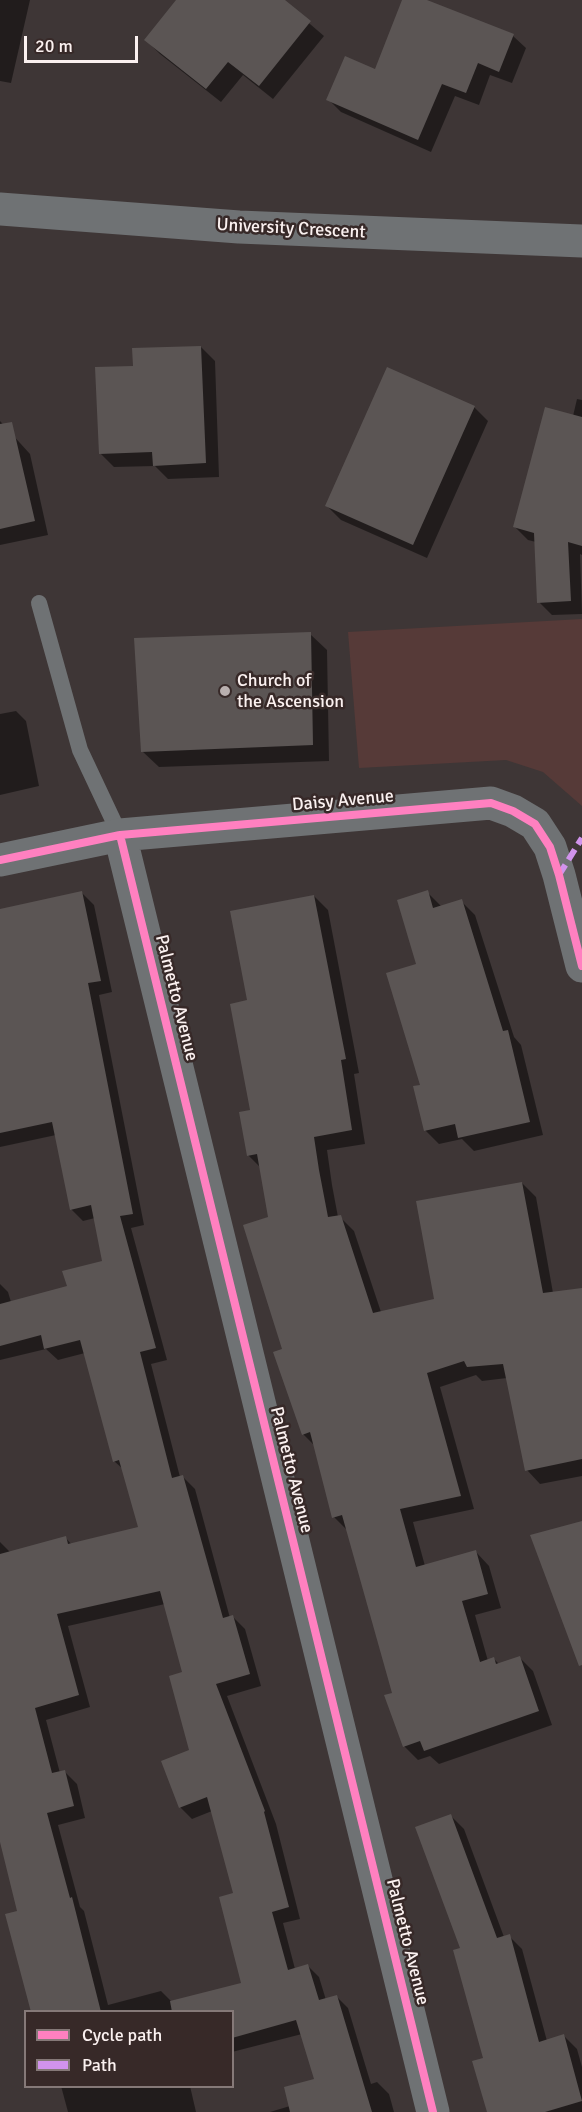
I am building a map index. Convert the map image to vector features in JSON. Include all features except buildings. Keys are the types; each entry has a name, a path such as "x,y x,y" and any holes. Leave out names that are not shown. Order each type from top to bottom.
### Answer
{"street":[{"name":"University Crescent","path":"0,209 239,227 582,241"},
{"name":"Daisy Avenue","path":"0,860 120,835 491,803 513,811 535,824 550,848 559,874 582,966"},
{"name":"Palmetto Avenue","path":"120,835 433,2112"}],"lane":[{"path":"39,603 80,750 120,835"}],"shaded area":[{"path":"582,619 582,806 543,772 506,760 359,768 348,632"}],"marked path":[{"path":"559,875 582,838"}],"cycle path":[{"path":"0,860 120,835 491,803 513,811 535,824 550,847 582,966"},
{"path":"120,835 433,2112"}],"place":[{"name":"Church of the Ascension","path":"225,691"}]}
